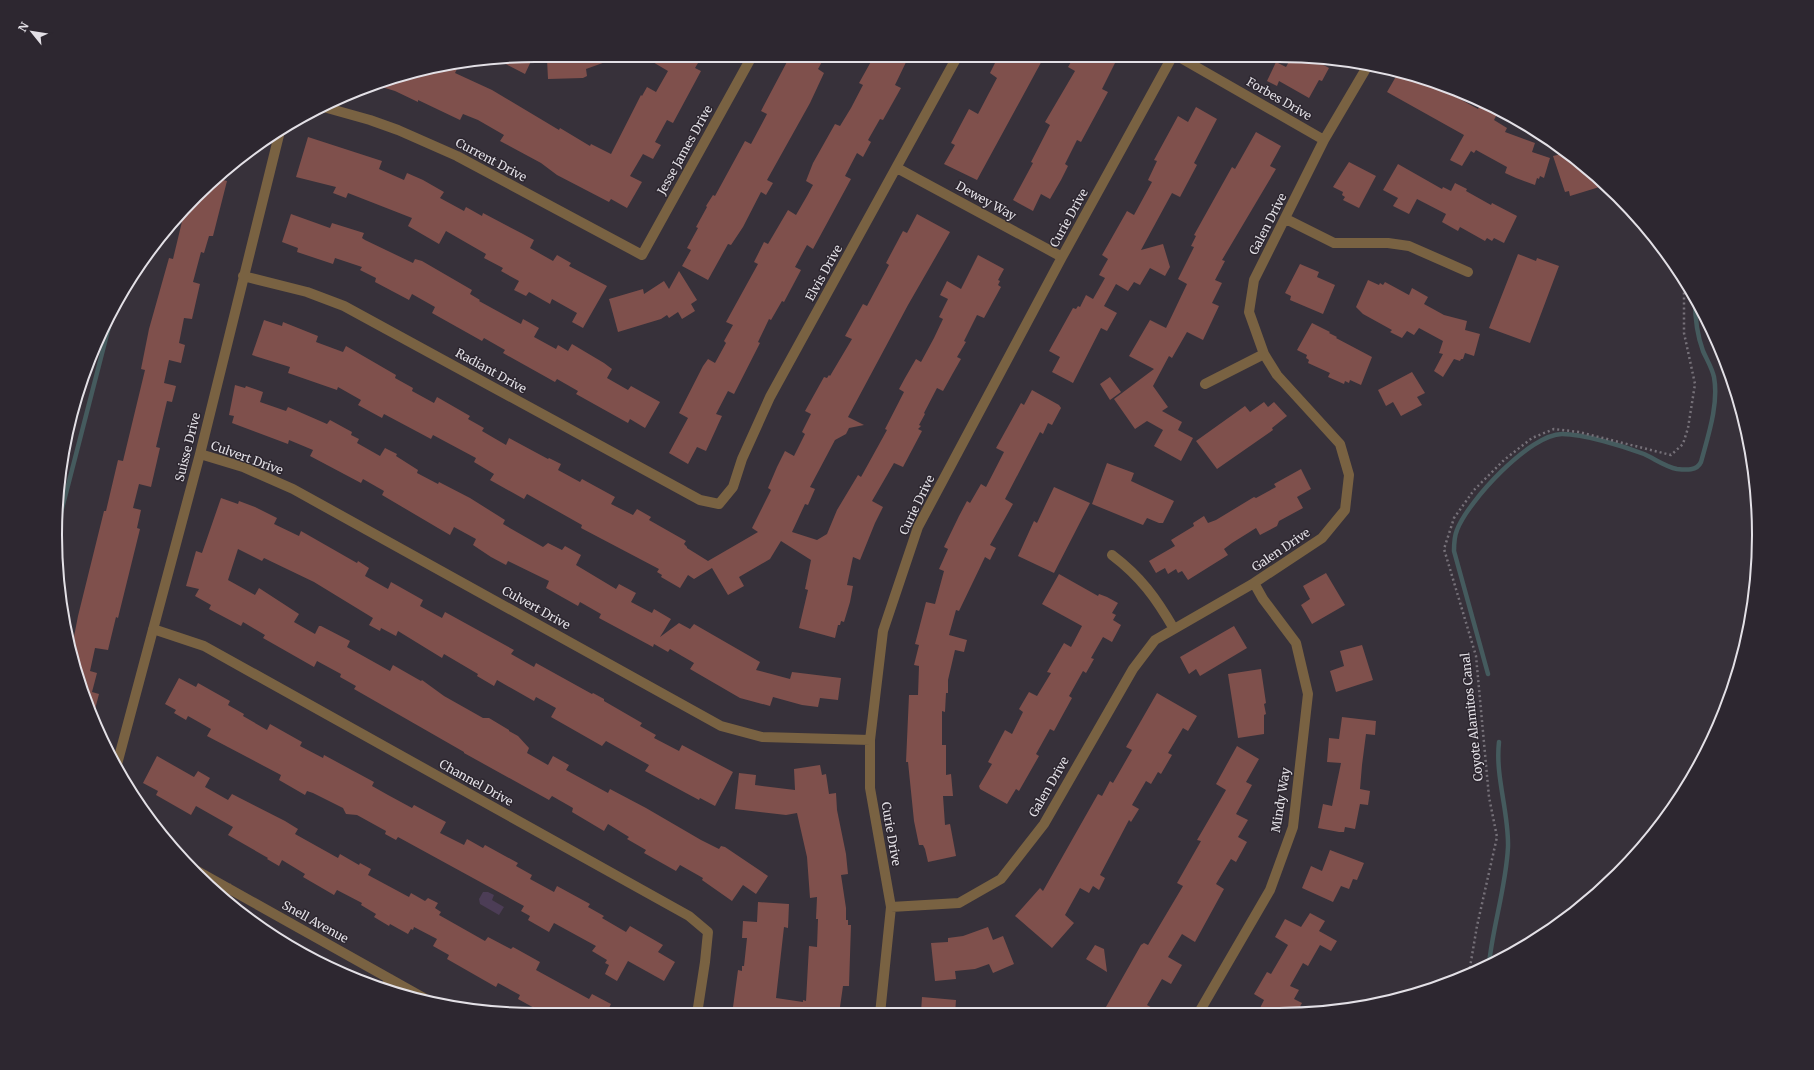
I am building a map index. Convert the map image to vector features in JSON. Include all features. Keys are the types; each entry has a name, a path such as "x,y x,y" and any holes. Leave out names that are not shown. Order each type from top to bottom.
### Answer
{"street":[{"name":"Jesse James Drive","path":"642,256 749,62"},
{"name":"Elvis Drive","path":"719,504 733,487 742,460 770,397 954,62"},
{"name":"Curie Drive","path":"881,1008 891,907 870,788 870,740 883,631 918,527 1062,257 1169,62"},
{"name":"Forbes Drive","path":"1189,62 1324,140"},
{"name":"Galen Drive","path":"891,907 959,903 1001,879 1044,824 1133,669 1155,640 1254,583 1322,538 1345,510 1349,474 1340,444 1277,375 1264,354 1249,312 1254,280 1286,219 1324,140 1365,70"},
{"name":"Current Drive","path":"330,109 370,120 398,130 457,156 642,256"},
{"name":"Suisse Drive","path":"118,759 200,454 278,138"},
{"name":"Dewey Way","path":"897,168 1062,257"},
{"path":"1286,219 1334,243 1388,243 1409,246 1468,272"},
{"name":"Radiant Drive","path":"243,276 307,292 344,306 700,500 719,504"},
{"path":"1205,384 1264,354"},
{"name":"Culvert Drive","path":"200,454 243,468 292,489 721,726 762,737 870,740"},
{"path":"1112,555 1130,569 1156,598 1174,628"},
{"name":"Mindy Way","path":"1201,1008 1270,890 1293,827 1308,694 1296,643 1263,599 1254,583"},
{"name":"Channel Drive","path":"153,629 204,646 689,916 708,932 705,962 697,1008"},
{"name":"Snell Avenue","path":"210,878 413,992"},
{"path":"225,893 228,888"},
{"path":"387,984 390,979"}],"path":[{"name":"Coyote Alamitos Canal","path":"1471,967 1477,926 1497,837 1489,796 1476,656 1444,549 1454,518 1474,490 1504,460 1532,438 1554,429 1579,432 1671,455 1683,444 1688,428 1695,384 1684,333 1684,291"}],"shaded area":[{"path":"483,892 488,892 494,895 492,900 504,907 499,915 480,904 479,899"}],"building":[{"path":"531,62 525,74 504,63"},
{"path":"547,62 605,62 586,69 587,76 583,78 548,79"},
{"path":"653,62 699,62 695,68 701,71 673,123 667,120 655,142 661,145 653,159 643,154 630,176 642,182 627,208 611,199 609,202 557,175 541,163 500,141 504,135 478,120 463,114 460,120 418,100 418,102 395,91 382,87 413,78 456,69 455,73 492,90 559,130 560,128 590,146 591,144 611,154 641,95 642,96 647,87 656,92 668,71"},
{"path":"787,62 822,62 818,69 824,73 810,103 767,180 773,183 766,195 761,192 743,227 731,245 728,244 708,280 682,266 691,250 687,248 698,228 696,227 707,207 706,206 713,195 715,196 745,141 751,144 767,114 761,111"},
{"path":"871,62 906,62 895,85 901,88 883,120 880,119 868,140 871,142 863,157 857,153 845,176 851,179 813,249 807,245 795,267 801,270 784,302 782,301 771,320 769,319 758,342 760,343 734,394 728,391 716,414 722,416 706,451 697,447 688,464 669,453 688,418 679,413 703,366 708,359 715,363 726,343 724,341 733,325 726,322 758,264 754,262 764,242 768,244 788,210 796,215 813,185 806,181 813,163 835,124 840,126 851,108 863,85 859,83"},
{"path":"996,62 1041,62 977,180 944,164 955,145 951,143 969,109 978,114 997,78 990,73"},
{"path":"1071,62 1116,62 1102,89 1108,92 1081,142 1077,140 1065,164 1068,166 1061,180 1050,199 1041,194 1033,211 1013,200 1033,163 1031,162 1050,125 1045,122 1075,71 1068,67"},
{"path":"1276,62 1286,67 1289,62 1322,64 1329,68 1322,81 1319,80 1309,98 1279,81 1277,86 1267,81"},
{"path":"1396,77 1431,87 1456,97 1478,109 1479,107 1496,115 1494,120 1507,128 1505,132 1535,143 1532,152 1550,158 1544,178 1540,176 1539,179 1537,178 1535,185 1516,178 1505,173 1507,167 1476,150 1474,153 1471,151 1462,166 1450,160 1464,135 1387,92"},
{"path":"1196,107 1217,119 1194,163 1197,165 1180,197 1172,193 1141,250 1163,244 1170,267 1165,276 1150,268 1140,285 1134,282 1128,291 1116,284 1104,306 1117,313 1107,331 1101,328 1073,383 1052,372 1060,357 1049,351 1073,308 1076,309 1078,306 1080,307 1086,295 1093,299 1105,278 1099,275 1108,259 1102,255 1127,211 1134,215 1152,182 1148,180 1157,161 1154,160 1178,116 1188,122"},
{"path":"1256,132 1281,146 1270,166 1276,169 1222,260 1225,261 1215,280 1222,283 1212,303 1219,306 1203,340 1187,332 1172,358 1169,356 1153,386 1168,407 1162,411 1182,422 1178,430 1193,438 1181,461 1154,446 1163,430 1147,421 1135,429 1114,399 1154,369 1129,356 1150,320 1166,328 1187,284 1178,279 1194,247 1191,246 1196,236 1194,235 1232,167 1235,169"},
{"path":"308,137 382,161 379,169 404,180 407,173 423,180 444,192 440,198 464,211 466,207 482,216 483,213 523,234 534,240 530,248 553,261 557,255 571,263 569,266 607,286 583,328 572,322 577,313 552,299 550,304 529,292 526,296 514,290 519,281 501,271 503,268 484,258 486,254 446,231 439,244 408,226 412,218 348,193 346,198 333,193 336,187 296,177"},
{"path":"1559,155 1599,187 1570,196 1569,191 1565,192 1553,156"},
{"path":"1349,162 1376,176 1359,208 1343,200 1345,197 1342,195 1343,192 1333,187"},
{"path":"1398,164 1442,189 1443,187 1451,191 1455,183 1491,205 1492,203 1517,216 1504,243 1494,238 1492,241 1487,238 1485,241 1460,227 1458,231 1442,222 1446,214 1417,199 1409,214 1393,206 1398,198 1383,190"},
{"path":"222,180 227,181 213,236 209,236 204,253 201,252 193,282 200,284 192,319 184,318 179,343 185,345 181,363 169,360 164,383 176,386 172,402 167,401 156,447 160,448 151,487 139,484 133,508 141,510 137,528 140,529 118,618 116,617 108,650 95,648 90,671 97,673 92,692 99,694 95,709 87,687 74,638 104,511 106,511 118,460 123,461 145,370 141,369 149,329 169,258 173,259 182,220"},
{"path":"291,214 330,228 332,223 364,233 362,238 365,240 413,263 415,259 422,261 472,290 470,294 480,300 479,301 521,324 523,319 539,328 534,337 556,349 558,345 568,351 572,344 612,369 607,378 628,390 631,386 660,402 645,428 630,419 628,423 576,394 578,391 557,379 555,382 503,353 505,350 484,338 482,341 432,313 435,307 412,294 409,300 375,282 376,278 360,270 362,267 335,258 333,264 297,252 298,248 282,242"},
{"path":"917,214 950,232 908,305 848,417 864,425 849,428 846,434 835,440 810,487 815,489 808,505 805,504 792,532 817,540 827,534 837,510 858,475 861,477 887,430 885,429 904,392 899,389 905,378 916,359 921,362 934,338 943,319 939,317 948,299 940,295 947,281 961,289 978,255 1004,269 998,280 1000,281 998,285 1001,287 984,318 977,315 964,341 966,342 957,357 961,359 943,391 937,388 919,425 921,426 918,429 922,431 903,467 894,463 872,501 883,507 860,560 853,557 847,585 853,586 850,602 844,622 841,621 840,625 838,625 835,638 799,628 808,590 805,589 811,560 781,541 770,559 739,577 744,586 728,595 712,568 694,579 688,575 680,588 661,577 662,575 657,572 659,569 581,528 582,525 527,494 524,499 490,480 494,474 474,462 476,458 433,435 431,439 384,414 382,418 358,405 361,400 338,387 337,390 288,373 290,367 252,355 264,320 282,326 283,322 318,336 316,342 343,352 346,346 396,375 395,378 413,388 412,391 434,403 437,397 470,416 468,419 484,428 482,431 506,445 509,438 548,459 549,458 561,464 558,470 580,482 582,479 615,497 611,504 633,515 637,509 651,517 649,520 686,541 684,544 687,548 708,561 758,532 752,528 771,490 768,488 777,467 785,451 794,456 805,434 802,432 811,414 805,411 824,377 827,378 829,375 830,376 852,339 845,336 863,304 867,306 889,265 886,263 903,231 907,233"},
{"path":"1518,254 1536,261 1537,258 1559,266 1530,343 1489,328"},
{"path":"1300,264 1319,272 1317,277 1335,285 1323,314 1290,300 1291,296 1285,293"},
{"path":"679,271 697,300 691,304 695,311 682,319 678,312 669,318 667,315 661,319 618,332 609,299 643,289 644,294 664,281 669,289"},
{"path":"1368,280 1379,285 1380,283 1383,285 1385,282 1409,295 1412,288 1428,297 1424,304 1444,315 1467,321 1465,330 1480,334 1474,356 1465,353 1463,359 1460,361 1454,359 1443,377 1434,371 1443,354 1439,353 1443,341 1419,328 1414,335 1407,331 1402,338 1390,332 1392,330 1363,314 1356,307"},
{"path":"1312,323 1330,332 1329,333 1337,337 1336,338 1372,357 1361,385 1350,380 1349,383 1345,381 1344,384 1328,377 1330,373 1308,363 1309,360 1306,358 1307,355 1297,350"},
{"path":"1412,372 1425,393 1417,397 1422,405 1401,416 1393,402 1386,406 1378,390"},
{"path":"1110,377 1121,392 1110,400 1100,384"},
{"path":"235,385 245,388 246,386 263,392 260,402 286,411 288,407 327,424 330,420 352,432 351,435 359,439 357,443 380,456 385,448 397,454 396,456 418,470 417,473 438,484 439,482 470,498 505,520 503,524 543,547 548,543 562,550 565,546 581,555 576,565 616,589 619,584 636,593 631,602 652,613 654,609 671,619 660,637 679,623 690,629 694,624 760,662 756,670 790,679 792,672 841,678 838,700 820,698 818,707 802,705 773,697 770,706 740,698 690,669 694,663 670,649 668,652 654,644 653,647 599,618 601,614 580,602 578,606 546,588 549,581 508,561 506,565 491,557 473,545 476,539 454,527 450,535 382,495 384,491 363,479 361,483 310,456 313,450 289,440 288,444 232,423 234,416 229,415"},
{"path":"1032,390 1059,405 1061,408 1052,425 1048,423 1043,434 1040,432 1005,499 1013,504 990,545 996,548 990,560 985,557 959,611 956,610 949,635 967,640 964,652 955,650 948,680 948,693 946,693 945,712 942,711 942,745 946,745 946,775 951,774 953,796 943,796 945,825 950,824 956,856 928,862 923,845 919,845 914,821 908,762 906,762 909,695 918,695 919,666 914,665 919,645 915,644 926,602 935,604 944,571 939,569 948,549 944,547 967,501 970,503 981,484 986,487 1004,452 996,448 1021,403 1024,405"},
{"path":"1264,402 1268,407 1274,402 1287,416 1272,428 1273,430 1217,469 1196,441 1245,406 1250,412"},
{"path":"1107,463 1134,473 1131,481 1174,501 1163,523 1147,518 1143,525 1092,504"},
{"path":"1301,469 1311,489 1297,497 1303,508 1279,521 1277,526 1260,535 1256,528 1232,543 1224,549 1228,555 1188,580 1182,571 1178,573 1176,569 1168,574 1165,568 1156,573 1149,561 1175,546 1171,540 1194,526 1193,523 1204,516 1208,523 1216,520 1254,497 1256,498 1276,487 1274,484"},
{"path":"1054,487 1090,503 1054,573 1018,556 1034,521 1037,523"},
{"path":"221,498 238,504 239,501 255,507 277,518 274,524 299,536 301,531 357,563 358,561 369,568 365,576 388,589 391,582 423,600 420,606 442,618 445,612 514,650 511,654 534,667 536,663 604,699 604,701 642,723 640,726 656,735 654,738 679,751 682,745 733,772 715,806 700,798 699,800 645,771 649,765 606,741 602,746 551,717 556,708 536,697 534,701 497,680 494,686 477,676 478,674 444,654 442,658 398,631 396,636 381,628 380,631 369,625 373,618 314,582 264,558 262,561 238,549 228,580 255,595 259,588 299,614 294,622 315,634 319,626 321,626 350,641 347,647 390,671 393,665 421,681 422,680 444,696 483,718 489,718 518,736 529,748 527,753 548,765 553,756 569,765 566,770 608,793 610,789 701,840 719,849 721,846 725,847 768,876 756,894 743,885 732,901 702,880 703,878 680,865 676,871 644,853 646,850 627,839 629,837 608,824 604,831 572,812 573,808 552,796 549,800 464,753 354,689 356,686 340,677 341,674 317,661 314,667 263,638 265,635 243,622 241,626 209,609 211,605 195,596 199,589 186,586 196,551 202,553"},
{"path":"1326,573 1345,605 1312,624 1301,605 1310,599 1303,586"},
{"path":"1059,574 1098,596 1099,594 1118,603 1112,613 1116,615 1113,620 1121,625 1112,642 1103,637 1091,658 1094,659 1086,673 1083,671 1069,696 1072,698 1054,731 1050,729 1036,754 1039,756 1019,791 1016,789 1007,804 980,789 979,786 992,764 988,762 1005,730 1012,734 1023,712 1019,709 1029,692 1037,696 1051,673 1047,672 1064,643 1071,647 1082,626 1042,604"},
{"path":"1234,626 1247,648 1200,676 1196,669 1189,674 1180,657"},
{"path":"1362,645 1373,680 1336,692 1330,671 1344,666 1340,651"},
{"path":"1261,669 1266,703 1264,704 1266,714 1264,715 1264,734 1238,738 1228,674"},
{"path":"179,678 196,687 198,683 230,701 228,705 267,730 270,724 302,742 300,746 323,758 324,755 374,782 372,786 388,795 412,808 414,805 446,822 440,833 464,845 467,839 483,848 485,845 518,863 516,866 532,875 530,879 554,892 557,886 590,904 588,907 604,916 602,918 626,932 630,926 663,945 658,952 675,962 664,981 628,961 617,981 605,974 609,965 605,963 607,960 592,951 596,946 554,923 549,932 528,920 530,916 521,911 524,906 398,837 396,840 385,834 386,831 357,815 346,814 343,808 313,793 307,791 305,795 279,780 281,775 207,736 211,729 188,716 186,720 174,713 176,710 165,704"},
{"path":"1157,693 1197,716 1188,731 1183,728 1168,753 1172,755 1161,774 1158,772 1151,784 1146,781 1132,805 1139,809 1131,822 1129,820 1100,875 1105,878 1099,890 1093,886 1089,893 1080,888 1065,915 1074,923 1052,948 1015,916 1040,888 1043,891 1098,794 1102,796 1110,781 1113,783 1132,750 1126,747"},
{"path":"1342,717 1376,721 1375,735 1366,734 1362,765 1360,789 1370,791 1368,805 1360,804 1355,829 1345,827 1344,832 1339,832 1318,828 1323,804 1332,806 1341,763 1327,762 1329,738 1339,739"},
{"path":"1237,746 1259,759 1246,782 1252,785 1236,814 1248,820 1238,837 1247,842 1236,862 1231,859 1216,884 1224,889 1195,942 1182,934 1168,957 1182,965 1171,984 1162,979 1147,1005 1152,1008 1105,1008 1141,945 1144,943 1148,945 1183,886 1177,883 1201,841 1197,840 1226,790 1216,784"},
{"path":"157,756 194,777 198,771 210,778 205,787 228,800 232,794 285,821 298,829 295,834 338,858 340,854 359,865 360,863 371,869 368,875 409,897 411,893 425,901 428,898 438,903 435,908 441,912 439,915 485,941 488,937 511,949 513,947 540,962 536,970 589,999 592,994 611,1004 609,1008 534,1008 518,999 520,995 498,983 496,987 447,959 449,955 433,946 437,939 414,927 408,934 390,924 389,926 374,917 376,914 361,905 362,903 337,890 334,895 303,877 305,874 282,860 279,866 228,835 233,827 196,806 191,815 156,795 158,791 143,783"},
{"path":"820,765 822,775 826,774 829,794 836,793 837,810 846,854 848,874 841,875 846,908 846,920 848,920 848,925 851,925 849,986 843,986 840,1008 733,1007 738,970 742,971 742,966 744,966 747,938 742,938 743,921 757,922 758,902 789,904 788,928 784,927 776,998 803,1002 803,1000 806,1001 809,946 817,947 817,897 810,898 807,857 797,813 786,815 735,809 739,773 756,775 755,785 795,790 794,769"},
{"path":"1330,850 1364,863 1357,880 1353,879 1349,889 1341,886 1333,902 1302,888 1311,866 1322,871"},
{"path":"1310,913 1325,921 1319,931 1337,941 1331,951 1320,945 1308,966 1303,963 1290,986 1299,990 1294,999 1302,1003 1300,1007 1260,1008 1264,1000 1254,994 1267,972 1271,974 1288,945 1275,937 1285,919 1301,927"},
{"path":"988,927 993,940 1003,936 1014,964 993,973 989,964 975,969 955,971 956,979 935,981 931,943 948,942 948,938 963,936"},
{"path":"1095,945 1104,949 1107,972 1086,959"},
{"path":"922,997 956,1000 955,1008 921,1008"}],"waterway":[{"name":"Coyote Alamitos Canal","path":"1488,674 1454,551 1455,535 1463,518 1487,487 1518,457 1534,445 1549,437 1562,434 1581,436 1603,441 1644,454 1665,465 1677,469 1684,470 1697,467 1701,462 1710,431 1714,409 1715,387 1711,367 1699,339 1696,312"},
{"path":"63,505 107,335"},
{"name":"Coyote Alamitos Canal","path":"1490,958 1505,877 1508,847 1508,834 1500,781 1498,755 1499,742"}]}
